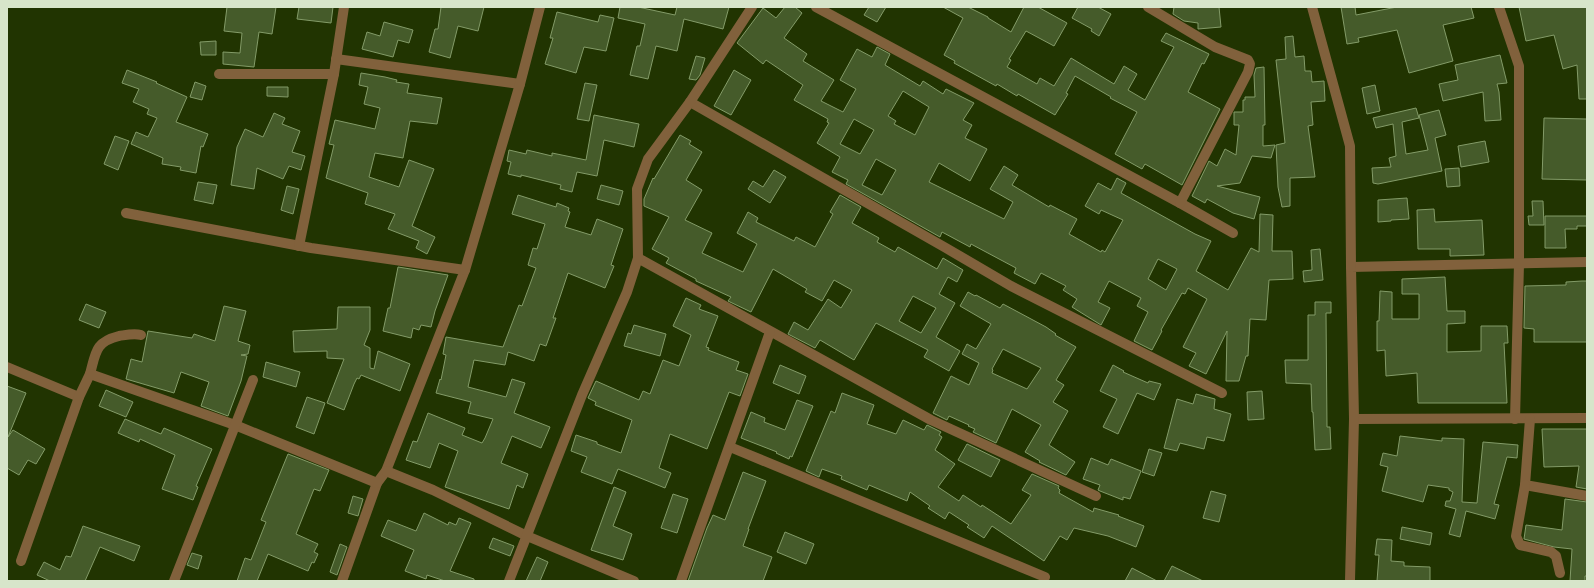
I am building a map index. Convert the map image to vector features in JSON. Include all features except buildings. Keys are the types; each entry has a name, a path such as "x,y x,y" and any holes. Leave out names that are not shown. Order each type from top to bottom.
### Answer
{"street":[{"path":"300,246 334,74 344,7"},
{"path":"342,581 377,483 386,471 465,270 520,84 540,7"},
{"path":"509,581 582,394 627,292 638,258 637,189 648,159 690,102 752,7"},
{"path":"816,7 1234,233"},
{"path":"1148,7 1215,47 1248,60 1250,64 1248,72 1180,203"},
{"path":"1312,7 1350,146 1354,419 1350,581"},
{"path":"1499,7 1519,66 1519,264 1515,419"},
{"path":"336,59 520,84"},
{"path":"219,74 334,74"},
{"path":"690,102 1011,286 1222,393"},
{"path":"126,214 300,246 465,270"},
{"path":"638,258 931,420 1096,496"},
{"path":"1351,267 1587,262"},
{"path":"681,581 770,332"},
{"path":"21,562 79,396 90,374 96,351 105,340 121,336 136,334 141,335"},
{"path":"7,367 79,396"},
{"path":"90,374 235,425 377,483"},
{"path":"174,581 253,380"},
{"path":"1354,419 1587,418"},
{"path":"1530,419 1525,485 1516,536 1520,545 1551,552 1556,556 1560,574"},
{"path":"730,447 1045,577"},
{"path":"386,471 433,490 527,536 634,581"},
{"path":"1525,485 1587,496"}]}
